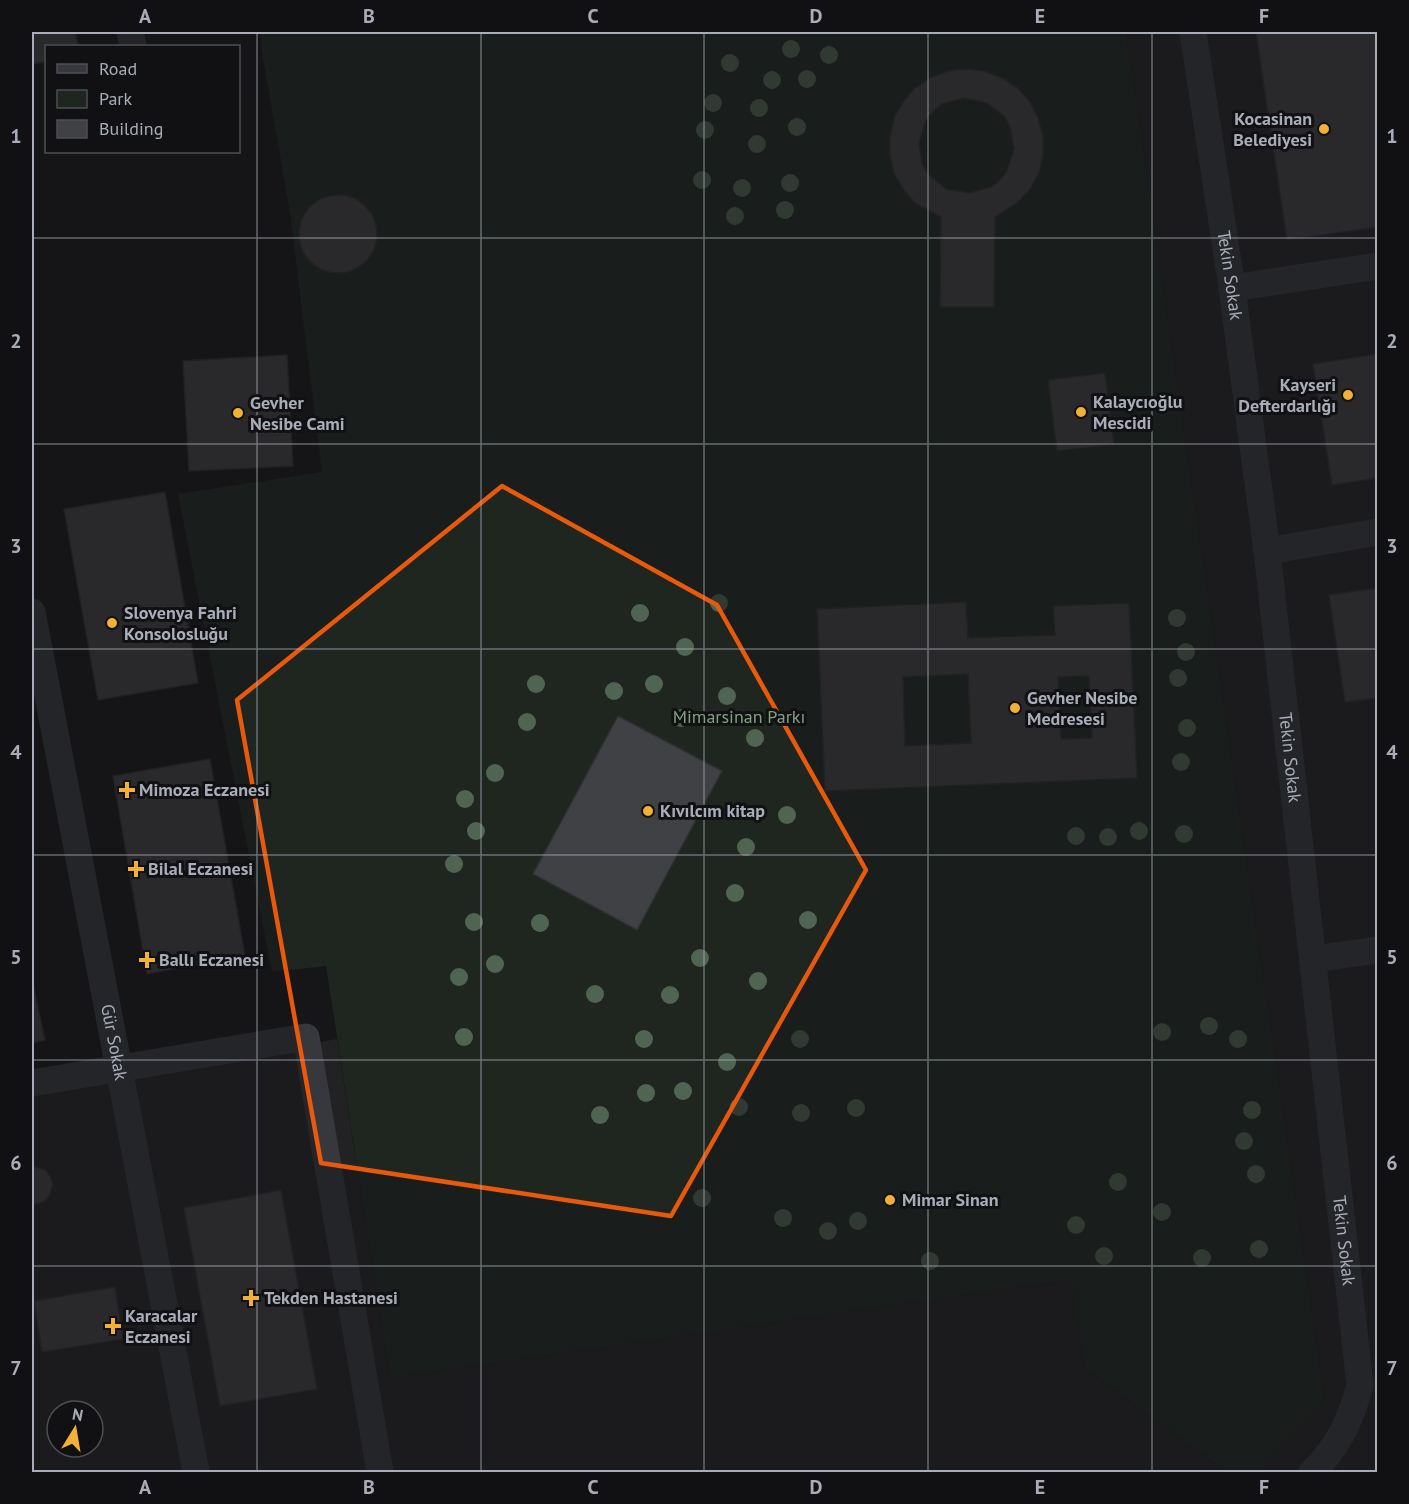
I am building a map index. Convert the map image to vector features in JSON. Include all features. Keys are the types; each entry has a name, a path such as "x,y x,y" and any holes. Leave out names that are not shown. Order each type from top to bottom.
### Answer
{"street":[{"name":"Tekin Sokak","path":"1193,32 1232,288 1267,550 1360,1385 1346,1427 1335,1446 1312,1473"},
{"path":"1232,288 1377,266"},
{"path":"1267,550 1377,532"},
{"name":"Gür Sokak","path":"32,612 196,1473"},
{"path":"1312,959 1377,950"},
{"path":"32,1083 306,1037 380,1473"}],"highlighted area":[{"path":"502,486 717,605 866,870 671,1216 321,1163 237,700"}],"shaded area":[{"path":"1126,32 1377,32 1377,1472 1255,1472 1325,1402"},
{"path":"337,1039 390,1378 1072,1280 1085,1368 1226,1472 32,1472 32,1091"}],"green space":[{"name":"Mimarsinan Parkı","path":"261,32 1126,32 1325,1402 1255,1472 1226,1472 1085,1368 1071,1280 390,1378 326,966 272,972 178,494 322,472 290,213 261,47"}],"building":[{"path":"32,32 75,32 78,45 45,45 45,62 32,64"},
{"name":"Kocasinan Belediyesi","path":"1256,32 1378,32 1378,227 1287,240"},
{"path":"966,69 985,71 1018,88 1030,102 1043,136 1043,155 1039,173 1030,189 1017,203 995,217 994,307 940,307 941,217 915,203 903,189 894,173 890,155 890,137 894,118 903,102 915,88 930,78 948,71","holes":["964,98 987,103 1005,117 1010,127 1014,149 1007,171 991,187 969,193 946,189 928,174 922,164 919,142 926,120 942,104"]},
{"path":"338,195 353,198 370,212 377,234 374,249 360,266 338,273 323,270 306,256 299,234 302,219 316,202"},
{"name":"Kayseri Defterdarlığı","path":"1378,354 1378,478 1332,485 1313,364"},
{"name":"Gevher Nesibe Cami","path":"287,355 293,466 189,471 183,361"},
{"name":"Kalaycıoğlu Mescidi","path":"1105,373 1114,444 1057,451 1048,380"},
{"path":"165,492 198,683 98,700 64,509"},
{"path":"1378,588 1378,698 1345,702 1329,595"},
{"name":"Gevher Nesibe Medresesi","path":"966,602 968,638 1055,635 1053,606 1129,603 1137,778 825,791 817,609","holes":["968,674 971,743 905,746 903,677","1089,676 1092,738 1061,739 1058,677"]},
{"path":"618,716 722,771 637,930 533,874"},
{"path":"210,759 245,956 147,974 113,776"},
{"path":"32,986 45,1040 32,1043"},
{"path":"33,1166 45,1170 53,1184 49,1196 43,1202 35,1204 32,1204"},
{"name":"Tekden Hastanesi","path":"281,1190 317,1389 220,1406 184,1208"},
{"path":"115,1287 123,1339 42,1352 34,1301"}],"place":[{"name":"Kocasinan Belediyesi","path":"1324,129"},
{"name":"Kayseri Defterdarlığı","path":"1348,395"},
{"name":"Kalaycıoğlu Mescidi","path":"1081,412"},
{"name":"Gevher Nesibe Cami","path":"238,413"},
{"name":"Slovenya Fahri Konsolosluğu","path":"112,623"},
{"name":"Gevher Nesibe Medresesi","path":"1015,708"},
{"name":"Mimoza Eczanesi","path":"127,790"},
{"name":"Kıvılcım kitap","path":"648,811"},
{"name":"Bilal Eczanesi","path":"136,869"},
{"name":"Ballı Eczanesi","path":"147,960"},
{"name":"Mimar Sinan","path":"890,1200"},
{"name":"Tekden Hastanesi","path":"251,1298"},
{"name":"Karacalar Eczanesi","path":"113,1326"}]}
